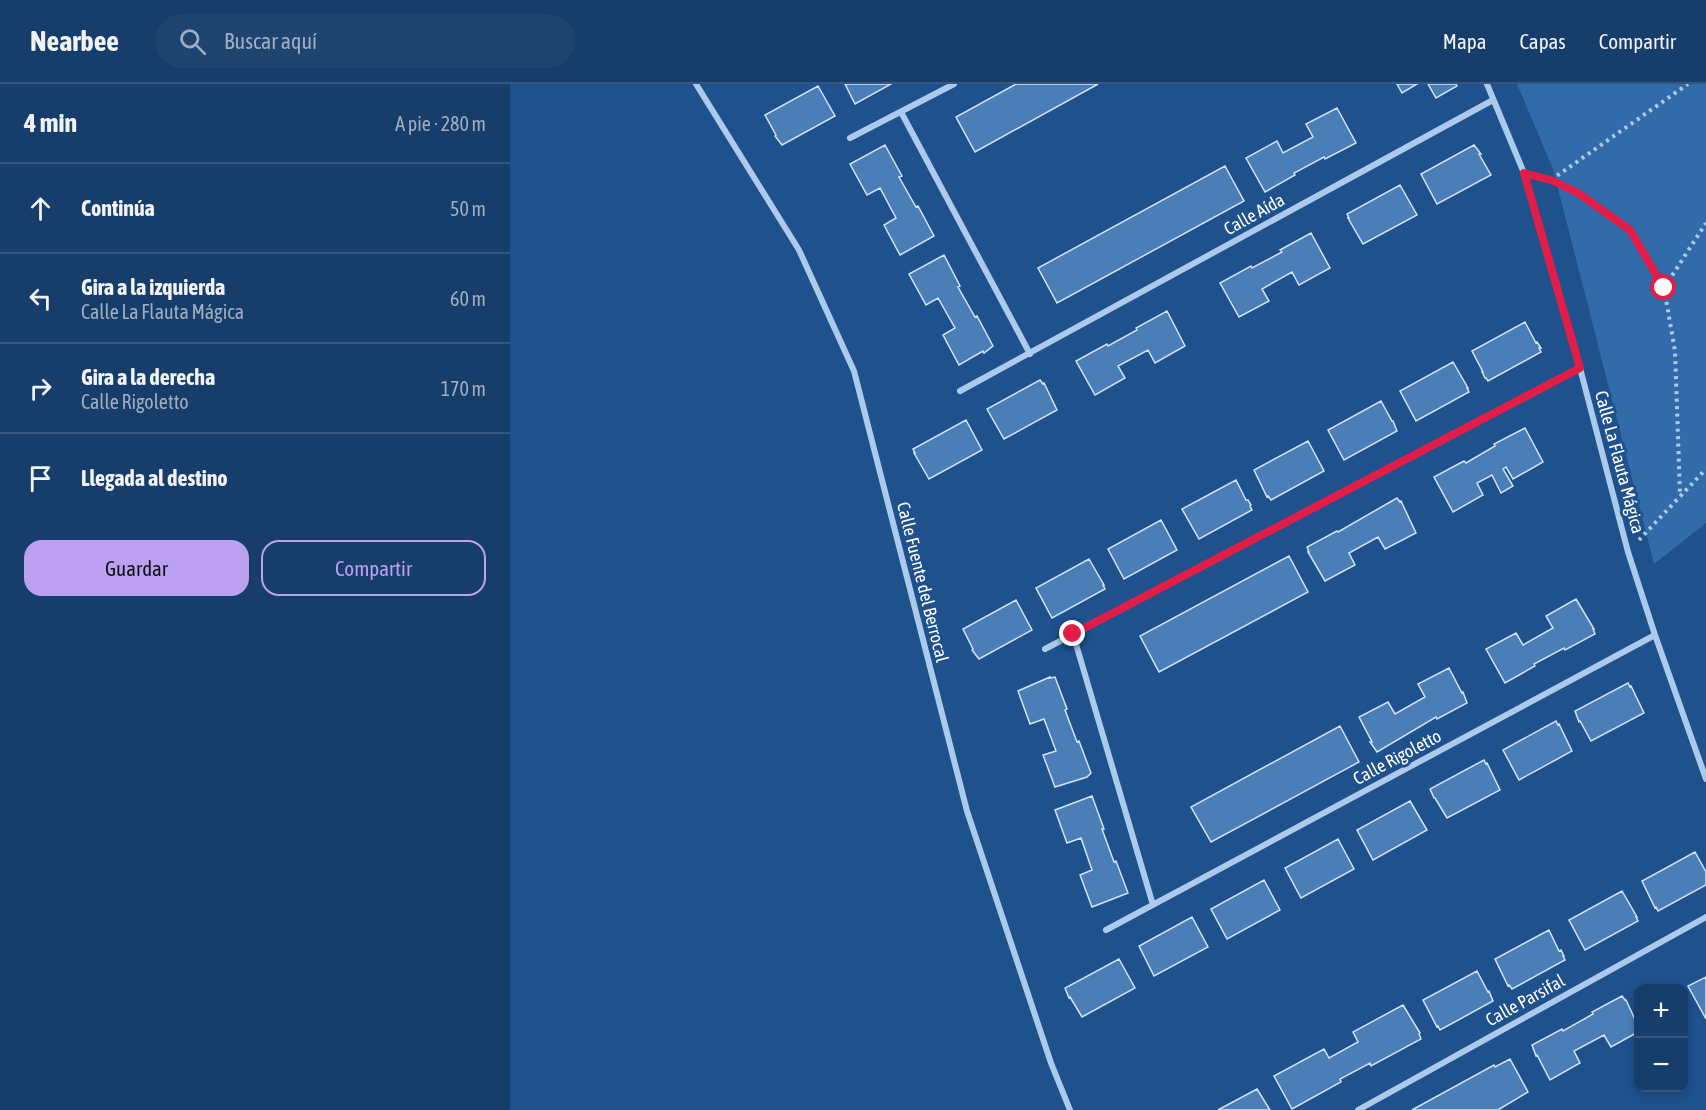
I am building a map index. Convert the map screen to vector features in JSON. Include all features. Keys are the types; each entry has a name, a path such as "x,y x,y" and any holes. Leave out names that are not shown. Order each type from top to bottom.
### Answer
{"street":[{"name":"Calle Fuente del Berrocal","path":"696,84 799,250 854,371 967,811 1051,1063 1071,1110"},
{"path":"850,138 954,84"},
{"name":"Calle La Flauta Mágica","path":"1487,84 1524,173 1580,368 1628,552 1706,779"},
{"name":"Calle Aída","path":"960,391 1493,100"},
{"path":"901,112 1030,354"},
{"path":"1044,649 1580,368"},
{"path":"1073,634 1154,905"},
{"name":"Calle Rigoletto","path":"1106,930 1655,635"},
{"name":"Calle Parsifal","path":"1358,1110 1706,917"}],"path":[{"path":"1551,180 1688,84"},
{"path":"1524,173 1551,180 1578,193 1630,230 1664,288 1675,351 1680,494"},
{"path":"1664,288 1706,223"},
{"path":"1628,552 1680,494 1706,469"}],"shaded area":[{"path":"1517,84 1706,84 1706,523 1654,564 1553,169"}],"building":[{"path":"845,84 891,84 855,104"},
{"path":"1016,84 1098,84 975,152 956,117"},
{"path":"1397,84 1417,84 1402,93"},
{"path":"1428,84 1456,84 1457,86 1436,98"},
{"path":"818,86 835,116 782,145 765,115"},
{"path":"1337,108 1356,143 1294,173 1295,175 1265,192 1246,158 1277,141 1283,153 1313,137 1306,124"},
{"path":"885,145 902,176 899,177 934,236 900,255 884,225 896,218 880,188 867,195 850,164"},
{"path":"1474,145 1491,175 1437,204 1421,174"},
{"path":"1225,166 1244,201 1057,303 1038,268"},
{"path":"1400,185 1417,215 1363,244 1347,214"},
{"path":"1311,233 1330,268 1299,285 1292,272 1262,289 1269,301 1239,317 1220,283 1282,252 1280,250"},
{"path":"944,255 960,286 958,287 993,346 959,365 943,335 955,328 938,298 926,305 909,274"},
{"path":"1167,311 1185,346 1155,363 1148,350 1118,366 1125,378 1095,395 1076,361 1107,344 1108,346"},
{"path":"1525,322 1541,348 1539,348 1541,352 1488,381 1472,351"},
{"path":"1453,362 1469,392 1416,421 1400,391"},
{"path":"1040,380 1044,383 1057,410 1004,439 987,409"},
{"path":"1381,401 1397,431 1344,460 1328,430"},
{"path":"966,420 982,450 929,479 913,449"},
{"path":"1525,428 1543,462 1513,479 1506,467 1503,469 1513,486 1501,493 1492,475 1477,483 1483,495 1453,512 1434,477 1464,461 1466,463 1495,446 1494,444"},
{"path":"1308,441 1324,471 1271,500 1267,497 1254,470"},
{"path":"1236,480 1252,510 1199,539 1182,509"},
{"path":"1397,498 1401,501 1416,533 1385,549 1378,537 1349,553 1355,565 1325,581 1307,547"},
{"path":"1161,520 1177,550 1124,579 1108,549"},
{"path":"1289,556 1308,592 1159,672 1140,636"},
{"path":"1089,559 1105,589 1052,618 1036,588"},
{"path":"1576,599 1595,634 1534,664 1535,666 1505,683 1486,649 1516,633 1523,645 1553,628 1546,616"},
{"path":"1016,600 1032,630 979,659 972,650 963,629"},
{"path":"1449,668 1467,703 1437,719 1436,717 1377,752 1359,717 1388,702 1395,714 1425,697 1418,684"},
{"path":"1055,677 1077,742 1079,741 1091,773 1087,777 1055,787 1043,755 1056,751 1044,719 1030,724 1018,691"},
{"path":"1628,683 1644,713 1591,741 1575,711"},
{"path":"1556,721 1572,751 1519,780 1503,750"},
{"path":"1340,726 1359,762 1211,842 1191,807"},
{"path":"1484,760 1500,790 1447,818 1430,789"},
{"path":"1092,796 1114,862 1116,861 1128,893 1092,907 1080,875 1092,870 1081,838 1067,843 1055,810"},
{"path":"1410,801 1427,830 1373,860 1357,830"},
{"path":"1338,839 1354,869 1301,898 1285,868"},
{"path":"1695,852 1706,872 1706,885 1658,911 1642,881"},
{"path":"1264,880 1280,910 1227,939 1211,909"},
{"path":"1622,891 1638,921 1585,950 1569,920"},
{"path":"1192,917 1208,947 1154,976 1139,946"},
{"path":"1549,930 1565,960 1512,989 1508,986 1495,959"},
{"path":"1119,959 1135,988 1082,1017 1065,988"},
{"path":"1477,971 1493,1001 1440,1030 1423,1000"},
{"path":"1706,977 1706,1019 1688,986"},
{"path":"1622,996 1634,1017 1634,1034 1611,1047 1604,1035 1574,1051 1580,1063 1550,1080 1532,1045 1562,1029 1563,1031 1593,1014 1592,1012"},
{"path":"1403,1005 1420,1033 1421,1039 1371,1066 1370,1063 1340,1079 1341,1082 1292,1109 1274,1076 1324,1049 1329,1058 1358,1042 1353,1032"},
{"path":"1510,1059 1528,1092 1498,1110 1412,1110 1494,1065 1495,1067"},
{"path":"1257,1089 1270,1110 1218,1110"}],"route":[{"path":"1073,634 1580,368 1524,173 1551,180 1578,193 1630,230 1664,288"}]}
